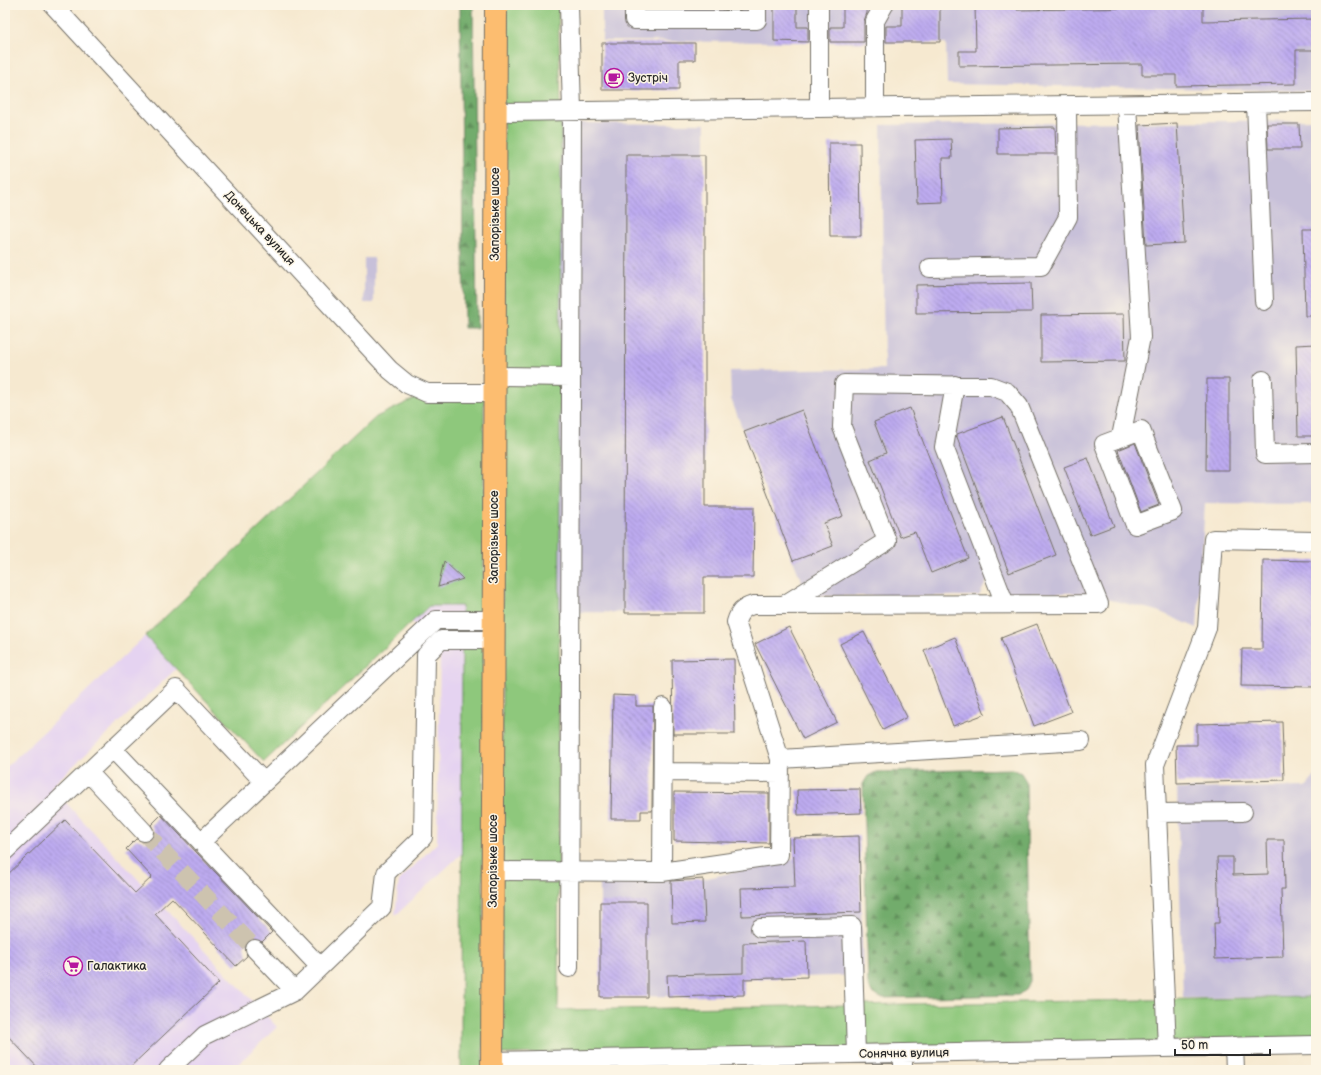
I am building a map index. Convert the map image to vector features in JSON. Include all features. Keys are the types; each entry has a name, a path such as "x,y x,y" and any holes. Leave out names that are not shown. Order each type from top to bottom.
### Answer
{"main road":[{"name":"Запорізьке шосе","path":"492,1065 496,5"}],"street":[{"name":"Донецька вулиця","path":"53,5 390,370 407,384 427,393 571,377"},
{"path":"569,5 572,111 569,968"},
{"path":"634,5 634,20 757,20 757,5"},
{"path":"819,5 819,108"},
{"path":"874,108 875,21 884,5"},
{"path":"496,112 1316,102"},
{"path":"1256,103 1264,301"},
{"path":"1121,437 1141,337 1128,104"},
{"path":"930,268 1040,266 1068,217 1067,105"},
{"path":"1263,380 1264,454 1316,453"},
{"path":"493,871 662,872 779,855 780,766 736,622 739,614 745,608 753,605 784,605 1005,604 1099,604 1019,406 1008,392 991,386 844,384 842,427 887,541 784,605"},
{"path":"955,385 944,446 1005,604"},
{"path":"1141,430 1173,511 1135,525 1104,444 1121,437 1141,430"},
{"path":"1167,1048 1155,765 1207,628 1213,539 1316,541"},
{"path":"201,842 436,620 494,630"},
{"path":"168,1070 205,1035 295,991 382,907 386,873 423,837 426,655 441,640 494,630"},
{"path":"413,642 426,655"},
{"path":"5,851 176,689 264,782"},
{"path":"662,872 664,707"},
{"path":"663,772 780,766 1081,741"},
{"path":"113,749 320,967"},
{"path":"88,772 144,832"},
{"path":"1157,813 1243,812"},
{"path":"760,928 852,926 856,1054"},
{"path":"254,949 295,991"},
{"name":"Сонячна вулиця","path":"492,1065 856,1054 903,1061 1167,1048 1316,1045"},
{"path":"1234,1046 1235,1070"}],"shaded area":[{"path":"602,5 1316,5 1316,91 947,84 946,43 602,41"},
{"path":"1316,120 1316,504 1205,503 1197,628 1158,611 1081,593 1007,593 988,579 979,596 807,596 731,399 730,371 884,369 881,125"},
{"path":"561,123 705,124 704,613 559,612"},
{"path":"364,258 374,258 374,303 364,303"},
{"path":"429,606 462,606 461,854 395,916 399,881 437,843 440,652 412,622"},
{"path":"145,636 176,669 51,787 277,1027 232,1070 5,1070 5,768"},
{"path":"1316,775 1316,997 1183,998 1177,789 1306,787"},
{"path":"859,836 863,975 744,979 744,995 600,997 600,880 703,879 794,859 793,838"}],"green space":[{"path":"460,5 473,5 477,328 464,328"},
{"path":"504,5 558,5 561,107 558,1010 1316,997 1316,1039 501,1054"},
{"path":"427,393 484,393 483,1070 461,1070 462,606 429,606 264,762 145,636 376,417"},
{"path":"1013,769 1021,773 1026,781 1030,982 1026,990 1018,995 881,998 873,994 868,985 863,784 868,776 876,772"}],"building":[{"path":"774,5 797,5 797,27 808,27 808,42 774,41"},
{"path":"843,5 867,5 867,13 864,21 864,42 830,42 830,27 843,27"},
{"path":"902,5 940,5 940,42 886,42 886,26 902,26"},
{"path":"975,5 1017,5 1017,10 1146,8 1146,5 1203,5 1203,21 1316,19 1316,50 1296,50 1296,84 1176,86 1176,75 1142,75 1142,64 959,66 959,51 976,51"},
{"path":"602,43 695,43 695,60 679,60 679,90 602,90"},
{"path":"1177,123 1184,243 1146,245 1139,125"},
{"path":"1267,124 1299,124 1300,149 1268,149"},
{"path":"1055,127 1056,154 998,154 998,128"},
{"path":"951,139 952,158 942,158 943,202 917,203 915,140"},
{"path":"829,143 860,143 861,236 830,236"},
{"path":"626,155 705,155 705,507 754,507 753,577 704,577 704,613 625,613"},
{"path":"1303,229 1316,229 1316,316 1305,316"},
{"path":"1031,283 1032,312 916,313 916,285"},
{"path":"1124,314 1125,361 1041,362 1041,315"},
{"path":"1316,344 1316,436 1298,436 1296,345"},
{"path":"1207,379 1229,379 1229,470 1206,470"},
{"path":"910,408 968,558 931,573 915,532 900,537 870,460 886,453 874,422"},
{"path":"802,410 843,516 824,523 833,546 793,561 744,432"},
{"path":"1003,417 1056,555 1009,573 957,437 957,434"},
{"path":"1135,443 1159,505 1141,512 1118,450"},
{"path":"1088,458 1114,526 1090,535 1064,467"},
{"path":"1263,560 1316,561 1316,687 1241,686 1242,649 1262,649"},
{"path":"444,561 463,579 438,587"},
{"path":"1037,624 1071,712 1034,726 1001,638"},
{"path":"789,627 837,722 803,739 755,644"},
{"path":"864,632 907,717 883,730 840,644"},
{"path":"955,637 985,714 953,726 924,650"},
{"path":"734,659 735,734 673,734 672,660"},
{"path":"613,695 636,696 636,706 653,706 652,811 641,811 641,819 611,819"},
{"path":"1282,722 1284,780 1177,783 1176,745 1197,745 1197,724"},
{"path":"860,789 861,813 798,815 797,790"},
{"path":"674,792 769,793 769,843 674,841"},
{"path":"161,815 272,932 262,942 253,939 248,942 245,946 247,956 236,966 172,898 155,914 219,983 127,1070 40,1070 5,1033 5,877 65,820 135,893 152,877 126,849 136,839 146,842 151,839 154,830 151,825"},
{"path":"859,836 861,912 742,916 741,888 795,887 793,838"},
{"path":"1267,840 1284,840 1285,889 1281,889 1283,957 1215,959 1214,923 1219,923 1217,857 1233,857 1233,875 1268,874"},
{"path":"703,879 705,922 672,923 671,881"},
{"path":"600,902 647,902 647,997 600,997"},
{"path":"806,941 807,977 744,979 744,995 668,997 667,975 743,973 743,943"}],"tunnel":[{"path":"144,832 255,949"}],"place":[{"name":"Зустріч","path":"614,78"},
{"name":"Галактика","path":"73,966"}]}
